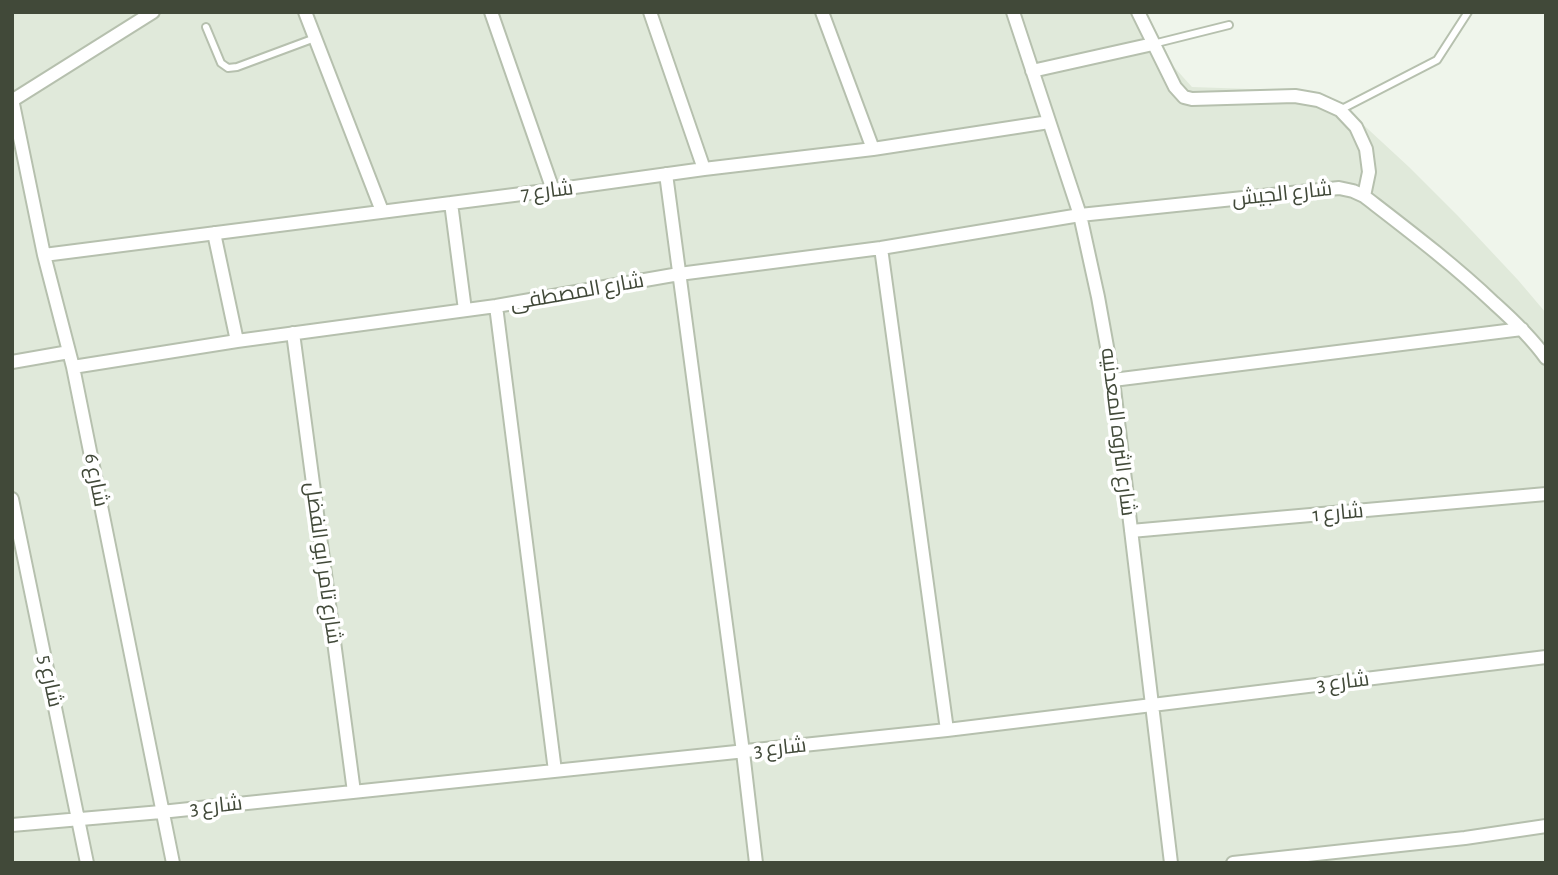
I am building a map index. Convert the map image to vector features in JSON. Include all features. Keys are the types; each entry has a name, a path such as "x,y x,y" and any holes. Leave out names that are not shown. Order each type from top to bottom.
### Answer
{"street":[{"path":"12,100 153,12"},
{"path":"305,12 382,211"},
{"path":"491,12 553,190"},
{"path":"650,12 704,169"},
{"path":"822,12 873,149"},
{"name":"شارع الثروه المعدنيه","path":"1013,12 1080,215 1098,297 1113,380 1171,863"},
{"path":"1138,12 1175,87 1184,97 1295,96 1318,100 1339,110 1356,127 1366,149 1369,173 1364,196"},
{"path":"1032,71 1153,44"},
{"name":"شارع 6","path":"12,100 44,255 73,367 173,863"},
{"name":"شارع 7","path":"44,255 873,149 1049,122"},
{"path":"666,174 756,863"},
{"name":"شارع الجيش","path":"1080,215 1325,189 1353,191 1364,196 1478,288 1522,329 1546,358"},
{"path":"451,203 465,310"},
{"name":"شارع المصطفى","path":"73,367 237,341 496,306 679,274 881,248 1080,215"},
{"path":"214,233 237,341"},
{"path":"881,248 947,730"},
{"path":"496,306 555,771"},
{"path":"1113,380 1522,329"},
{"name":"شارع تامر ابو الفضل","path":"293,333 354,792"},
{"path":"12,362 69,352"},
{"name":"شارع 1","path":"1131,531 1546,494"},
{"name":"شارع 5","path":"12,499 87,863"},
{"name":"شارع 3","path":"12,825 161,812 947,730 1546,657"},
{"path":"1233,863 1465,838 1546,826"}],"lane":[{"path":"1339,110 1437,60 1468,12"},
{"path":"1153,44 1229,25"},
{"path":"206,27 221,63 228,68 315,38"}],"shaded area":[{"path":"12,12 1147,12 1174,67 1192,87 1308,91 1343,106 1458,216 1546,313 1546,863 12,863"}]}
